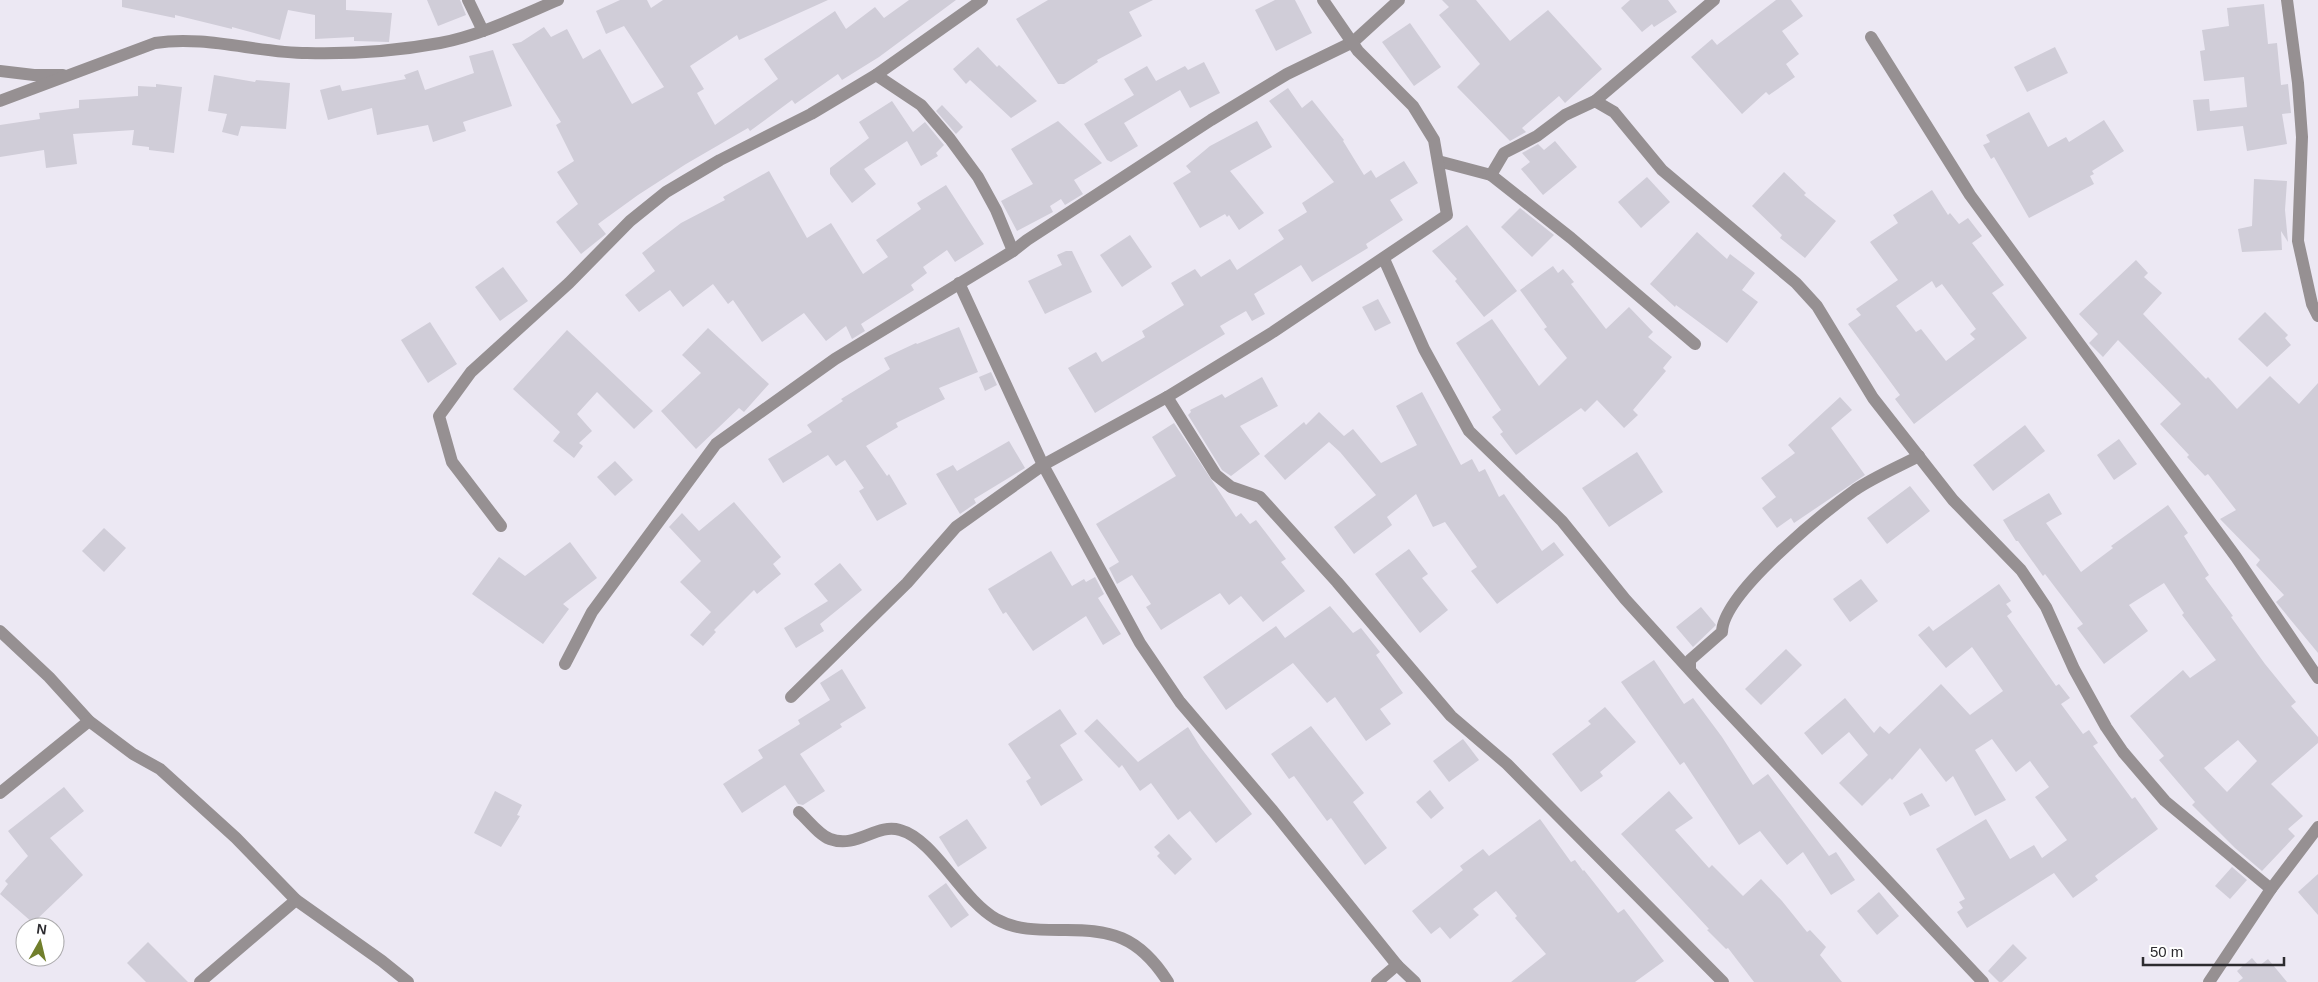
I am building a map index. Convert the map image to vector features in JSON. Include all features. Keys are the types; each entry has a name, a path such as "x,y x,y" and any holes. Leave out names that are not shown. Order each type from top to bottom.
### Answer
{"street":[{"path":"468,0 483,30"},
{"path":"0,101 156,43 173,40 306,53 374,50 440,43 483,30 558,0"},
{"path":"501,526 452,462 438,416 471,372 569,283 630,221 666,192 720,160 811,114 876,75 982,0"},
{"path":"791,697 907,583 956,527 1043,465 1167,397 1274,332 1447,215 1434,140 1414,106 1358,51 1323,0"},
{"path":"565,664 592,612 716,444 835,359 959,282 1013,251 1211,120 1287,74 1353,42 1399,0"},
{"path":"1491,175 1504,153 1537,136 1565,115 1595,101 1714,0"},
{"path":"2287,0 2298,83 2302,137 2298,241 2312,304 2318,316"},
{"path":"1871,37 1970,195 2236,557 2318,678"},
{"path":"0,71 34,75 70,75"},
{"path":"876,75 921,105 950,139 978,177 996,210 1013,251"},
{"path":"1595,101 1614,112 1662,170 1796,283 1817,306 1873,398 1953,500 2022,570 2046,607 2074,669 2106,727 2123,752 2166,801 2271,889"},
{"path":"1438,161 1491,175 1571,238 1695,344"},
{"path":"1384,259 1424,349 1469,431 1562,521 1625,599 1716,699 1983,982"},
{"path":"959,282 1043,465 1140,643 1180,702 1273,810 1397,964 1415,982"},
{"path":"1167,397 1216,475 1230,487 1260,497 1337,582 1451,716 1507,764 1723,982"},
{"path":"1690,670 1690,660 1722,632 1722,623 1741,594 1793,539 1856,490 1919,456"},
{"path":"0,631 49,677 89,721 133,754 160,769 236,838 296,900 382,961 408,982"},
{"path":"0,794 89,721"},
{"path":"799,812 829,839 848,843 882,830 899,829 920,840 972,900 997,919 1026,930 1080,930 1111,933 1135,945 1156,963 1168,982"},
{"path":"2209,982 2271,889 2318,827"},
{"path":"200,982 296,900"},
{"path":"1377,982 1397,964"}],"building":[{"path":"122,0 346,0 346,10 392,13 389,42 354,41 354,37 315,39 315,15 288,10 280,40 232,27 232,29 175,15 175,18 122,7"},
{"path":"427,0 460,0 466,15 438,26"},
{"path":"620,0 647,0 651,8 663,0 828,0 739,40 737,35 690,66 704,89 697,93 715,125 778,79 764,59 835,11 846,29 875,7 884,18 909,0 956,0 879,57 842,80 838,74 795,104 792,100 750,131 748,128 686,164 638,195 598,224 606,234 581,254 556,222 578,204 557,172 574,161 556,125 561,122 512,44 521,42 544,27 551,37 567,29 583,59 600,49 632,104 664,87 624,26 606,34 596,11"},
{"path":"1048,0 1153,0 1129,12 1142,36 1097,60 1098,62 1064,84 1058,84 1016,19"},
{"path":"1275,0 1295,0 1312,33 1276,51 1255,10"},
{"path":"1442,0 1476,0 1510,41 1548,10 1602,69 1565,103 1559,96 1522,128 1526,132 1510,141 1457,87 1480,64 1439,15 1449,7"},
{"path":"1630,0 1668,0 1677,12 1654,27 1652,24 1642,32 1621,8"},
{"path":"1776,0 1791,0 1803,16 1782,31 1799,54 1786,64 1795,77 1769,95 1766,92 1742,114 1691,57 1712,39 1717,45"},
{"path":"2264,4 2268,44 2277,43 2281,85 2288,84 2291,113 2282,114 2287,144 2247,151 2243,126 2197,131 2193,100 2209,99 2210,111 2247,107 2244,77 2204,81 2200,51 2205,50 2202,30 2229,26 2227,8"},
{"path":"1410,23 1441,67 1414,86 1382,42"},
{"path":"978,47 997,67 999,65 1037,101 1011,118 970,80 966,84 953,69"},
{"path":"2055,47 2068,73 2027,92 2014,67"},
{"path":"493,50 512,106 463,122 466,131 433,142 428,125 377,135 372,108 328,120 320,90 340,85 342,91 406,79 404,75 418,70 425,90 474,73 469,56"},
{"path":"1204,62 1220,93 1190,108 1180,90 1124,123 1138,146 1111,162 1107,160 1084,124 1134,95 1124,79 1147,66 1156,81 1185,66 1188,70"},
{"path":"214,75 255,82 256,80 290,83 286,129 241,126 238,136 222,132 227,114 208,111"},
{"path":"156,84 182,87 174,153 149,150 149,147 132,145 134,130 73,134 77,164 46,168 44,150 0,157 0,125 40,119 39,113 79,108 79,100 138,96 138,86 156,87"},
{"path":"1288,88 1302,108 1312,100 1344,140 1364,175 1371,170 1376,178 1404,161 1418,183 1390,200 1403,220 1366,244 1368,248 1312,282 1301,265 1254,294 1265,314 1252,321 1246,311 1220,326 1225,334 1095,413 1068,368 1096,352 1102,362 1145,337 1142,331 1184,305 1171,283 1195,269 1201,277 1230,259 1237,270 1284,239 1278,230 1307,212 1302,203 1334,182 1269,101"},
{"path":"892,101 913,132 925,122 944,145 936,153 938,156 921,166 907,141 864,169 876,184 852,203 830,174 830,168 869,138 859,122"},
{"path":"942,105 963,127 956,134 936,111"},
{"path":"2029,112 2048,147 2066,137 2069,142 2104,120 2124,151 2092,171 2094,174 2090,176 2094,184 2029,218 1994,157 1991,159 1983,145 1990,142 1986,135"},
{"path":"1058,121 1102,163 1074,180 1083,194 1065,205 1061,199 1050,206 1053,212 1017,231 1001,201 1033,184 1011,149"},
{"path":"1257,121 1272,147 1230,171 1264,213 1239,230 1229,215 1227,217 1225,214 1200,228 1173,183 1191,172 1186,166 1210,146"},
{"path":"1555,141 1577,167 1543,195 1521,169 1530,162 1522,153 1538,144 1544,150"},
{"path":"769,171 807,238 831,223 863,274 888,257 876,240 921,209 917,203 946,185 984,244 955,262 947,250 923,267 927,273 911,285 914,290 861,324 865,331 852,339 846,326 826,341 804,313 762,342 733,300 728,304 713,284 683,307 670,290 639,312 625,295 655,271 642,253 681,223 725,200 723,197"},
{"path":"1784,172 1806,193 1804,195 1836,221 1805,258 1780,238 1782,235 1752,206"},
{"path":"1647,177 1670,202 1641,228 1618,202"},
{"path":"2254,179 2287,181 2285,210 2288,242 2281,231 2282,250 2242,252 2238,229 2252,226"},
{"path":"1932,190 1948,215 1950,213 1959,224 1968,218 1982,236 1972,243 2004,285 1992,293 2027,338 1914,424 1895,399 1900,395 1848,324 1861,315 1856,309 1898,280 1870,242 1898,223 1893,215","holes":["1932,281 1936,288 1942,284 1976,329 1970,334 1975,339 1946,361 1921,329 1916,332 1896,306"]},
{"path":"1520,208 1554,235 1532,257 1501,227"},
{"path":"1467,225 1517,291 1484,317 1455,281 1457,279 1432,251"},
{"path":"1697,232 1727,259 1730,254 1755,273 1742,290 1758,302 1727,343 1676,305 1675,307 1650,284"},
{"path":"1130,235 1152,267 1122,287 1100,255"},
{"path":"1066,251 1072,251 1092,292 1045,314 1028,281 1062,265 1057,255"},
{"path":"2136,260 2148,273 2144,277 2162,293 2143,314 2206,379 2208,377 2237,409 2270,376 2299,404 2318,383 2318,653 2276,602 2284,595 2256,565 2260,560 2220,519 2236,510 2208,474 2205,476 2187,457 2189,455 2160,424 2181,404 2118,340 2103,357 2089,343 2098,334 2079,314"},
{"path":"1553,266 1558,273 1563,269 1574,282 1571,284 1606,329 1629,307 1653,332 1648,337 1672,357 1663,368 1666,371 1633,410 1638,415 1624,428 1597,400 1585,412 1581,408 1516,455 1500,434 1503,432 1492,417 1501,410 1456,343 1492,319 1539,386 1567,358 1544,329 1547,327 1520,290"},
{"path":"503,267 528,301 500,321 475,287"},
{"path":"1378,299 1391,323 1375,331 1362,307"},
{"path":"2265,312 2288,335 2285,338 2291,345 2267,367 2238,339"},
{"path":"430,322 457,364 428,383 401,340"},
{"path":"959,327 978,372 939,388 945,399 896,423 898,427 866,446 887,476 889,474 907,504 877,521 859,491 864,488 845,460 836,466 828,455 783,483 768,459 812,432 807,425 843,401 841,399 890,369 884,358 916,343"},
{"path":"708,328 769,384 744,412 739,408 696,449 661,411 701,373 682,355"},
{"path":"567,330 653,411 634,429 597,392 577,414 592,431 579,443 583,446 574,458 553,441 560,432 513,389"},
{"path":"991,372 997,385 985,391 979,377"},
{"path":"1262,377 1278,406 1240,426 1260,454 1231,476 1222,470 1188,415 1191,412 1190,410 1222,394 1225,398"},
{"path":"1422,392 1461,465 1472,459 1479,472 1485,469 1499,497 1504,494 1542,551 1554,542 1564,555 1497,604 1471,571 1477,567 1445,522 1433,527 1416,494 1387,517 1392,525 1354,554 1334,527 1376,495 1340,452 1329,442 1285,480 1264,456 1304,422 1306,425 1319,412 1344,436 1353,429 1381,463 1417,445 1396,406"},
{"path":"1840,397 1852,410 1831,428 1865,475 1794,523 1791,518 1777,528 1762,508 1776,497 1761,478 1795,453 1788,445"},
{"path":"1174,423 1236,517 1241,513 1250,524 1256,520 1286,559 1281,562 1305,591 1263,622 1241,596 1229,605 1220,593 1161,630 1146,607 1151,604 1132,575 1117,584 1109,568 1119,562 1096,524 1176,476 1152,437"},
{"path":"2025,425 2045,451 1993,491 1973,465"},
{"path":"2119,439 2137,464 2114,480 2097,455"},
{"path":"1009,441 1025,468 974,499 976,503 960,514 936,474 953,465 957,471"},
{"path":"1637,452 1663,492 1609,527 1582,488"},
{"path":"615,461 633,480 615,496 597,477"},
{"path":"1910,486 1930,511 1887,544 1867,518"},
{"path":"2049,493 2062,514 2046,523 2081,572 2113,548 2111,546 2168,505 2188,533 2184,536 2209,575 2205,578 2265,664 2296,702 2291,706 2318,737 2318,743 2271,784 2303,816 2288,829 2295,836 2262,871 2235,848 2192,805 2195,802 2159,760 2164,756 2130,716 2183,670 2190,678 2216,660 2182,615 2184,613 2164,583 2129,605 2148,631 2104,664 2077,628 2083,624 2045,574 2043,576 2018,541 2016,541 2003,520","holes":["2238,740 2257,761 2227,792 2204,768"]},
{"path":"734,502 781,557 773,564 781,574 757,594 754,590 714,630 716,632 703,646 690,635 711,612 680,582 701,561 669,527 682,513 699,531"},
{"path":"104,528 126,548 104,572 82,551"},
{"path":"570,542 597,578 563,604 569,609 543,644 472,594 499,557 525,576"},
{"path":"1409,549 1428,574 1422,578 1448,610 1420,633 1375,574"},
{"path":"1051,551 1072,586 1084,579 1086,582 1095,577 1104,594 1098,598 1121,634 1103,645 1086,616 1033,651 1006,612 1003,614 988,589"},
{"path":"840,563 862,590 820,624 824,631 796,648 784,628 828,601 814,584"},
{"path":"1861,579 1878,601 1850,622 1833,599"},
{"path":"1999,584 2011,601 2006,604 2012,612 2007,616 2056,686 2059,684 2070,698 2061,704 2083,734 2089,730 2098,743 2093,746 2132,799 2135,797 2158,829 2095,876 2098,880 2073,898 2054,873 1967,928 1957,912 1963,908 1959,902 1965,899 1936,849 1986,819 2010,859 2034,845 2042,858 2067,840 2035,797 2049,787 2030,761 2016,772 1992,739 1975,750 2006,800 1975,816 1953,776 1946,782 1920,748 1892,780 1890,778 1862,806 1839,783 1868,755 1849,732 1822,755 1804,733 1845,698 1874,733 1880,726 1889,734 1941,684 1970,715 2003,691 1972,647 1946,668 1918,635 1929,626 1933,631"},
{"path":"1330,606 1353,633 1361,628 1380,652 1376,655 1403,693 1380,709 1391,724 1366,741 1335,697 1327,703 1293,663 1226,710 1203,677 1276,626 1285,638"},
{"path":"1701,607 1716,625 1693,647 1676,627"},
{"path":"1786,649 1802,665 1761,705 1745,689"},
{"path":"1654,660 1684,704 1693,698 1722,737 1753,785 1768,774 1829,856 1836,852 1855,880 1831,895 1803,852 1787,865 1760,831 1739,845 1684,762 1680,765 1621,682"},
{"path":"842,669 866,708 840,724 842,727 800,754 825,791 803,805 798,804 785,785 742,813 723,784 763,758 758,750 800,724 798,720 830,700 820,683"},
{"path":"1605,707 1636,742 1600,772 1603,776 1581,792 1552,754 1591,724 1588,721"},
{"path":"1060,709 1077,734 1060,745 1083,780 1041,806 1026,781 1031,778 1008,744"},
{"path":"1097,719 1138,762 1188,727 1201,748 1252,814 1216,843 1190,811 1178,820 1151,783 1140,791 1122,765 1119,768 1084,731"},
{"path":"1311,726 1364,793 1353,802 1387,848 1365,865 1331,818 1327,821 1294,776 1289,779 1271,754"},
{"path":"1463,739 1479,760 1449,782 1433,761"},
{"path":"64,787 84,811 50,838 83,875 39,917 26,917 0,894 8,884 5,881 28,856 8,831"},
{"path":"1430,790 1444,808 1431,819 1416,802"},
{"path":"495,791 522,805 517,815 520,816 501,847 474,833"},
{"path":"1669,791 1693,818 1675,830 1709,868 1712,865 1743,896 1761,879 1807,932 1810,930 1826,947 1820,955 1842,982 1754,982 1728,948 1726,949 1707,930 1709,929 1621,834"},
{"path":"1922,793 1930,806 1910,816 1903,803"},
{"path":"967,819 987,848 958,867 939,837"},
{"path":"1540,819 1571,862 1575,860 1618,913 1624,909 1664,961 1635,982 1511,982 1546,954 1515,918 1517,916 1496,891 1473,909 1479,915 1450,939 1440,927 1431,934 1412,911 1463,870 1460,866 1483,849 1489,856"},
{"path":"1169,834 1192,859 1175,875 1157,856 1160,853 1154,847"},
{"path":"2232,867 2247,880 2230,899 2215,886"},
{"path":"2318,874 2318,915 2298,892"},
{"path":"946,883 969,915 951,928 928,896"},
{"path":"1879,892 1899,916 1877,935 1857,911"},
{"path":"148,942 188,982 146,982 127,963"},
{"path":"2013,944 2027,958 2002,982 1999,982 1988,971"},
{"path":"2252,958 2259,966 2268,959 2287,982 2238,982 2243,978 2237,971"}]}
